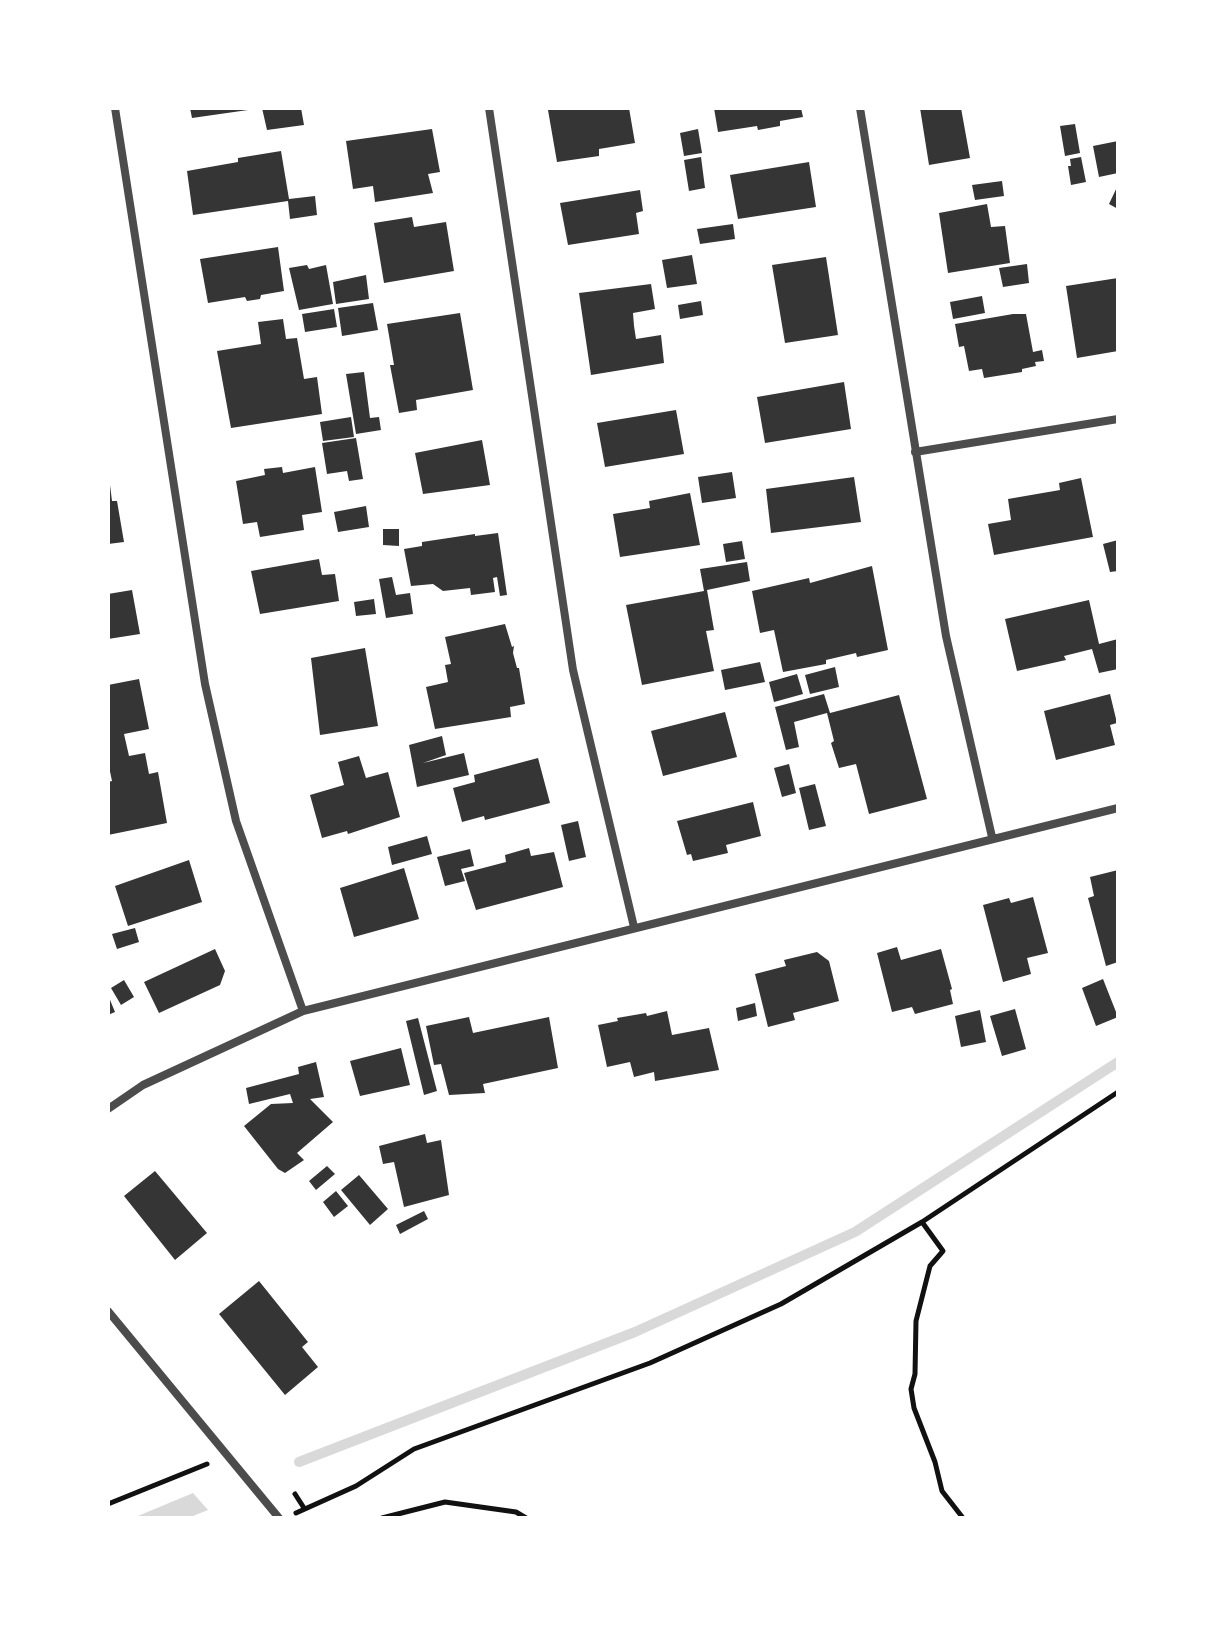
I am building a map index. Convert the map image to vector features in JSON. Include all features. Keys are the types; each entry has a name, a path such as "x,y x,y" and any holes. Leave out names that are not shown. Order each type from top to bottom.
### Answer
{"street":[{"path":"115,108 205,684 236,821 303,1011"},
{"path":"489,108 573,670 634,927"},
{"path":"860,108 946,636 992,837"},
{"path":"915,452 1118,419"},
{"path":"108,1109 143,1085 303,1011 1118,808"},
{"path":"108,1311 279,1518"}],"path":[{"path":"296,1514 356,1486 414,1449 650,1363 781,1304 922,1222 1118,1092"},
{"path":"922,1222 943,1251 930,1266 916,1321 915,1374 911,1389 914,1408 935,1462 942,1491 963,1518"},
{"path":"108,1504 227,1456"},
{"path":"295,1494 304,1508"},
{"path":"382,1518 445,1502 516,1512 526,1518"}],"shaded area":[{"path":"193,1493 208,1510 188,1518 133,1518"}],"building":[{"path":"190,108 248,108 248,110 192,118"},
{"path":"262,108 301,108 304,125 267,130"},
{"path":"629,108 635,143 599,149 599,156 557,162 548,110"},
{"path":"714,108 801,108 803,117 780,121 780,126 758,130 757,126 718,132"},
{"path":"920,108 961,108 970,158 929,165"},
{"path":"1075,124 1080,153 1065,156 1060,126"},
{"path":"432,129 440,172 428,174 433,193 375,202 373,186 353,189 346,141"},
{"path":"698,129 702,153 684,156 680,133"},
{"path":"1118,141 1118,173 1099,177 1093,146"},
{"path":"281,151 289,199 315,196 317,215 290,219 288,201 193,215 187,171"},
{"path":"701,157 705,188 689,191 684,160"},
{"path":"1081,157 1086,182 1071,185 1070,159"},
{"path":"809,162 816,207 738,219 730,175"},
{"path":"1002,181 1004,196 975,200 972,185"},
{"path":"1118,185 1118,209 1109,204"},
{"path":"640,190 643,211 636,213 639,234 568,245 560,203"},
{"path":"987,204 991,227 1005,226 1010,263 948,273 939,213"},
{"path":"412,217 414,227 446,222 454,271 384,283 374,223"},
{"path":"733,224 735,239 700,244 697,229"},
{"path":"278,247 284,291 261,295 260,299 247,301 245,297 208,303 200,259"},
{"path":"692,255 697,284 667,288 662,260"},
{"path":"826,257 838,335 785,343 772,265"},
{"path":"1027,264 1029,283 1003,287 999,268"},
{"path":"307,265 309,269 326,265 333,304 299,310 289,268"},
{"path":"366,275 369,299 336,304 333,282"},
{"path":"1118,278 1118,351 1077,358 1066,286"},
{"path":"651,284 655,309 633,313 636,339 661,335 664,363 591,375 579,293"},
{"path":"982,296 985,313 953,319 950,302"},
{"path":"701,301 703,315 680,319 678,305"},
{"path":"373,303 378,330 342,336 338,308"},
{"path":"334,309 337,327 305,332 302,314"},
{"path":"460,313 473,390 416,400 417,410 399,413 390,365 394,365 387,324"},
{"path":"1026,314 1033,352 1042,350 1044,361 1035,362 1036,366 1022,369 1022,372 984,378 982,369 969,371 964,346 959,347 955,324"},
{"path":"283,319 286,339 297,338 304,379 317,377 322,414 231,428 217,351 261,344 258,322"},
{"path":"364,372 370,418 379,417 381,430 356,434 346,374"},
{"path":"844,382 851,429 765,443 757,397"},
{"path":"676,410 684,454 605,467 597,423"},
{"path":"351,417 354,437 323,441 320,422"},
{"path":"356,438 363,479 349,481 347,471 327,474 322,443"},
{"path":"482,440 490,485 423,494 415,453"},
{"path":"282,467 283,473 315,467 322,512 302,515 304,530 260,537 257,522 243,524 236,481 265,475 264,469"},
{"path":"732,472 736,498 702,503 698,477"},
{"path":"854,477 861,522 771,533 766,489"},
{"path":"1081,478 1093,537 994,555 988,524 1011,520 1008,499 1060,490 1059,483"},
{"path":"110,485 112,501 117,501 124,542 108,544"},
{"path":"690,493 700,545 620,557 613,514 650,508 649,501"},
{"path":"366,506 369,527 338,532 334,512"},
{"path":"383,529 399,529 399,546 383,545"},
{"path":"498,533 507,595 500,596 497,577 493,578 495,592 471,595 470,588 443,591 433,584 411,586 404,549 422,546 422,542"},
{"path":"1118,540 1118,571 1110,572 1103,544"},
{"path":"742,541 745,559 726,562 723,544"},
{"path":"319,559 322,575 335,574 339,601 260,614 251,571"},
{"path":"747,562 750,581 707,590 714,630 706,631 714,671 642,685 626,605 704,591 700,569"},
{"path":"872,566 888,650 857,657 856,653 826,660 826,664 783,672 774,630 760,633 752,591 809,578 810,583"},
{"path":"392,577 396,595 410,593 413,614 386,618 379,579"},
{"path":"132,590 140,634 108,639 108,594"},
{"path":"374,599 376,614 356,616 354,602"},
{"path":"1089,600 1099,644 1118,639 1118,669 1099,673 1092,649 1064,656 1066,660 1017,671 1005,619"},
{"path":"505,624 514,646 525,704 510,707 511,717 435,729 426,687 448,682 445,665 451,664 445,637"},
{"path":"365,648 378,726 320,735 311,658"},
{"path":"760,662 765,682 725,690 721,670"},
{"path":"835,667 839,687 810,694 805,675"},
{"path":"797,674 803,694 774,702 769,682"},
{"path":"139,679 149,729 124,734 129,756 145,753 149,774 158,772 167,823 108,835 108,782 112,781 108,762 108,685"},
{"path":"824,694 830,713 899,695 927,799 869,814 856,764 839,768 831,743 834,741 827,713 794,722 799,747 786,750 775,707"},
{"path":"1110,694 1117,723 1110,725 1115,745 1056,760 1044,711"},
{"path":"725,712 737,757 663,776 651,731"},
{"path":"442,736 446,755 423,763 464,753 469,775 417,787 409,745"},
{"path":"359,756 366,778 388,772 400,817 348,834 347,831 322,838 310,795 344,785 338,762"},
{"path":"538,758 550,803 485,820 484,816 462,822 453,788 475,782 474,775"},
{"path":"789,764 796,793 782,797 774,768"},
{"path":"815,784 826,826 809,830 799,788"},
{"path":"753,802 761,836 726,845 728,853 693,861 691,854 687,855 677,821"},
{"path":"578,821 586,857 569,861 561,825"},
{"path":"427,836 432,854 392,865 388,847"},
{"path":"529,848 531,856 554,852 563,887 476,910 464,873 506,862 505,855"},
{"path":"470,849 474,866 461,869 465,881 445,886 437,857"},
{"path":"189,860 202,902 128,926 115,886"},
{"path":"404,868 419,919 354,937 340,888"},
{"path":"1118,870 1118,962 1106,966 1088,898 1094,896 1090,877"},
{"path":"1033,897 1048,953 1027,958 1031,974 1003,982 983,905 1009,898 1011,903"},
{"path":"135,928 139,942 117,949 112,934"},
{"path":"897,947 901,960 941,949 953,1004 915,1014 912,1007 892,1012 877,953"},
{"path":"215,949 225,971 220,985 159,1013 144,982"},
{"path":"817,952 829,961 839,1001 793,1013 795,1020 768,1027 755,974 786,966 784,960"},
{"path":"1103,979 1118,1017 1096,1026 1082,988"},
{"path":"124,980 134,997 121,1005 111,988"},
{"path":"108,995 115,1012 108,1015"},
{"path":"755,1003 757,1016 738,1021 736,1008"},
{"path":"1015,1009 1026,1049 1002,1056 990,1016"},
{"path":"980,1010 986,1042 961,1047 955,1016"},
{"path":"667,1011 672,1035 709,1028 719,1070 655,1081 654,1072 634,1077 630,1062 607,1067 598,1025 618,1021 617,1018"},
{"path":"469,1017 473,1033 549,1017 558,1068 483,1084 485,1093 449,1095 441,1064 434,1065 426,1026"},
{"path":"418,1018 437,1091 424,1095 406,1021"},
{"path":"401,1048 410,1085 360,1096 350,1061"},
{"path":"316,1062 324,1097 310,1099 333,1122 297,1153 304,1160 285,1173 278,1169 244,1126 271,1104 293,1103 290,1094 249,1104 246,1088 299,1074 298,1067"},
{"path":"425,1134 427,1143 441,1140 449,1195 404,1207 394,1162 383,1164 379,1146"},
{"path":"327,1166 335,1174 316,1190 309,1181"},
{"path":"155,1171 207,1233 175,1260 124,1196"},
{"path":"359,1175 388,1209 370,1225 341,1190"},
{"path":"336,1191 348,1206 334,1217 323,1202"},
{"path":"424,1211 428,1219 400,1234 396,1225"},
{"path":"259,1281 308,1342 302,1347 318,1367 285,1395 219,1314"}],"waterway":[{"path":"299,1462 635,1332 855,1232 1118,1062"}]}
